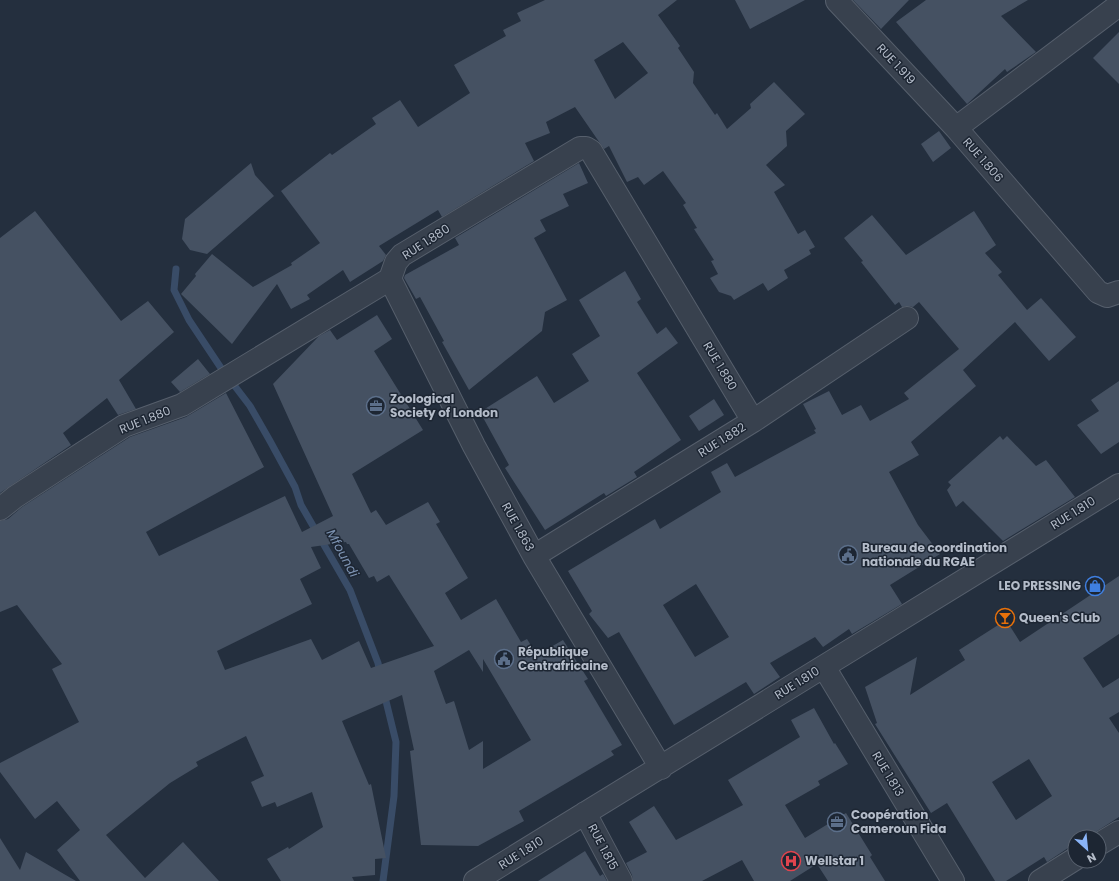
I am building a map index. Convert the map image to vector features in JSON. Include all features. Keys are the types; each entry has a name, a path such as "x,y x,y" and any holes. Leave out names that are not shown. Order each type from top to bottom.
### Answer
{"street":[{"name":"RUE 1.919","path":"837,1 956,128"},
{"name":"RUE 1.806","path":"1119,5 956,128 1098,292 1107,296 1119,292"},
{"name":"RUE 1.880","path":"0,509 15,497 124,426 182,405 390,279 396,262 402,255 580,148 586,148 591,151 753,421"},
{"name":"RUE 1.863","path":"390,279 474,446 534,556 661,768"},
{"name":"RUE 1.882","path":"534,556 753,421 907,318"},
{"name":"RUE 1.810","path":"475,881 1119,485"},
{"name":"RUE 1.813","path":"824,667 953,881"},
{"name":"RUE 1.815","path":"585,813 621,881"},
{"path":"1107,839 1119,832"},
{"path":"1040,881 1067,864"}],"building":[{"path":"545,0 677,0 658,15 680,46 678,48 694,72 693,83 715,115 717,113 727,129 751,108 750,104 774,82 805,114 786,131 787,146 766,165 785,185 774,192 798,234 805,230 815,247 809,250 811,254 784,270 788,278 768,291 763,283 734,300 731,296 719,292 710,278 718,274 711,261 714,260 694,229 697,228 683,205 686,203 663,171 644,185 638,177 627,182 609,146 604,149 575,107 546,122 550,133 525,143 534,161 442,217 438,210 379,246 386,255 383,261 350,282 343,270 307,295 310,299 291,309 277,284 232,344 181,294 212,254 253,287 292,265 291,263 320,243 281,191 330,153 332,155 376,124 372,118 400,100 418,127 470,93 454,65 506,36 503,30 521,21 517,13","holes":["623,42 648,73 615,99 594,60"]},
{"path":"735,0 805,0 750,29"},
{"path":"853,0 909,0 881,29"},
{"path":"926,0 1028,0 1001,16 1036,52 1007,72 1005,69 967,104 896,22"},
{"path":"1119,32 1119,84 1093,58"},
{"path":"939,131 951,148 933,162 921,144"},
{"path":"251,163 255,175 274,196 207,254 190,250 182,239 185,219"},
{"path":"579,163 588,183 563,194 569,206 540,220 546,231 534,238 567,300 545,312 542,331 469,390 442,342 444,341 420,297 416,299 404,278 405,275 459,245 455,238"},
{"path":"35,211 121,321 148,301 174,332 119,380 136,409 118,415 107,398 63,433 71,445 0,493 0,238"},
{"path":"974,211 996,245 985,253 1002,272 998,275 1027,310 1041,298 1076,337 1049,361 1015,322 963,370 976,386 911,442 919,455 889,472 918,525 940,554 890,585 902,604 852,634 849,629 823,647 815,637 770,663 780,677 754,694 746,682 674,725 619,632 608,638 589,614 592,611 568,571 655,519 660,529 721,492 711,472 727,463 735,477 816,433 814,430 816,429 803,404 829,391 842,415 861,405 870,421 909,399 904,393 959,349 919,302 913,307 902,307 899,302 895,305 844,238 872,215 906,255","holes":["696,584 729,637 695,657 663,605"]},
{"path":"625,271 641,299 637,302 657,334 666,327 678,343 637,373 681,440 634,472 637,477 606,496 604,493 545,530 505,468 509,465 480,412 537,376 554,403 589,381 572,354 600,336 579,300"},
{"path":"377,315 392,339 374,351 423,430 352,474 371,513 376,510 386,525 428,502 440,522 436,524 468,578 445,593 461,620 496,599 521,642 527,639 537,655 563,640 588,679 584,681 622,745 611,751 614,755 519,811 524,821 478,846 421,845 410,751 414,750 402,695 342,721 369,785 371,784 386,858 375,859 375,875 352,877 354,881 281,881 267,859 288,847 289,849 323,827 312,792 277,807 275,802 262,807 251,782 264,776 246,736 196,762 198,766 170,783 106,835 145,878 183,842 219,881 80,881 57,850 80,830 57,801 35,819 0,772 0,763 79,722 52,669 62,664 17,605 0,612 0,521 8,519 22,507 130,437 186,417 226,393 264,467 146,532 159,556 285,496 302,532 333,516 273,384 319,336 330,330 337,340","holes":["346,542 349,544 369,578 374,576 377,582 389,575 434,646 371,668 359,641 322,660 311,639 225,670 217,651 312,604 300,579 321,568 311,547","469,650 483,672 483,659 531,740 483,769 483,741 469,750 454,701 446,704 434,671"]},
{"path":"198,359 210,374 180,392 171,382"},
{"path":"1119,381 1119,442 1101,454 1077,425 1099,411 1091,400"},
{"path":"714,399 724,415 699,431 689,416"},
{"path":"1000,436 1003,440 1007,436 1036,466 1046,460 1075,497 1003,541 963,501 956,507 947,490 951,485 948,482"},
{"path":"1119,576 1119,634 1083,658 1103,688 1119,678 1119,712 1109,718 1119,733 1119,817 1100,829 1067,829 1067,849 1047,862 1044,857 1006,881 995,881 947,803 931,813 875,724 877,723 865,687 917,657 910,695 965,660 959,650 1006,620 1020,642","holes":["1029,759 1052,796 1016,820 992,782"]},
{"path":"814,708 834,744 835,743 848,764 818,781 820,785 785,805 805,838 846,813 872,855 870,857 885,881 828,881 817,864 790,881 754,881 742,860 702,881 633,881 632,875 626,863 647,852 629,822 654,806 676,840 743,805 728,780 800,737 791,720"},
{"path":"0,838 20,870 26,852 76,881 0,881"},
{"path":"585,851 600,876 603,874 607,881 538,881"}],"waterway":[{"name":"Mfoundi","path":"176,269 174,290 189,320 221,368 250,406 295,487 301,505 350,590 378,663 380,673"},
{"name":"Mfoundi","path":"383,881 394,796 396,742 384,693"}],"place":[{"name":"Zoological Society of London","path":"376,406"},
{"name":"Bureau de coordination nationale du RGAE","path":"848,555"},
{"name":"LEO PRESSING","path":"1095,586"},
{"name":"Queen's Club","path":"1005,618"},
{"name":"République Centrafricaine","path":"504,659"},
{"name":"Coopération Cameroun Fida","path":"837,822"},
{"name":"Wellstar 1","path":"791,861"}]}
